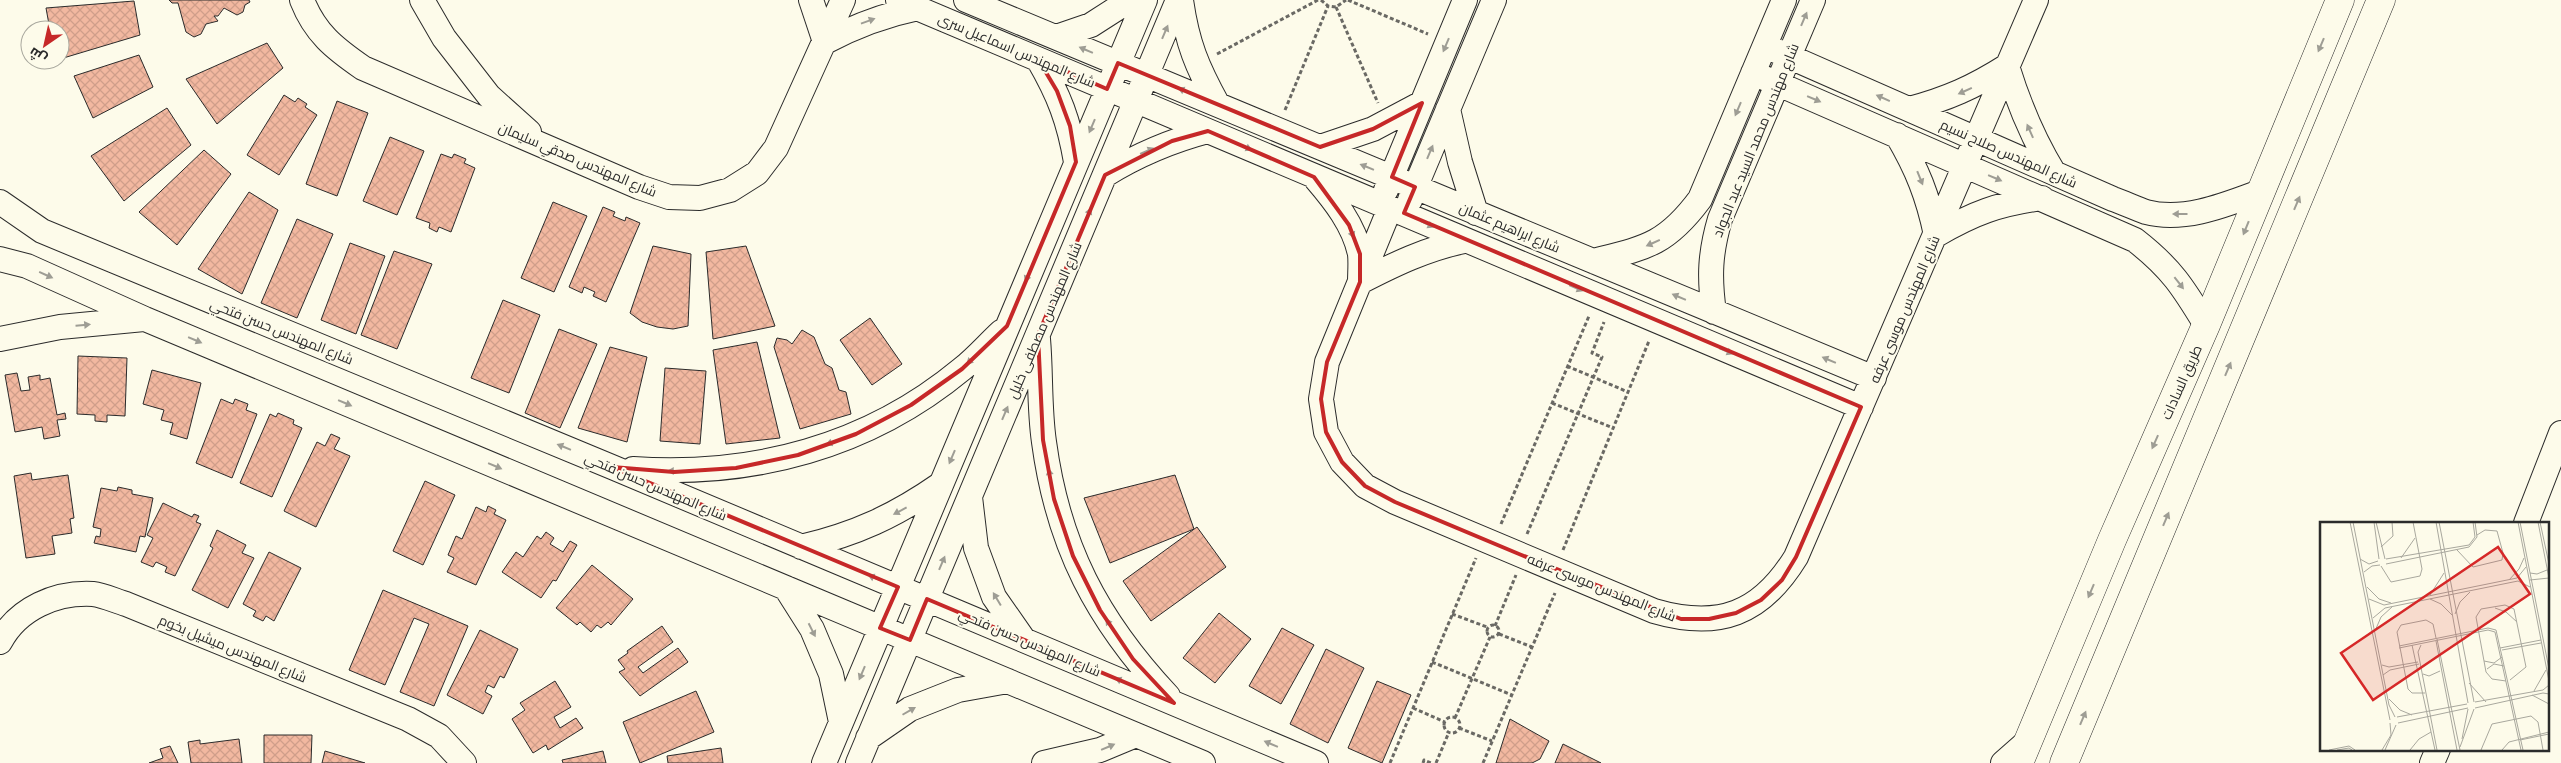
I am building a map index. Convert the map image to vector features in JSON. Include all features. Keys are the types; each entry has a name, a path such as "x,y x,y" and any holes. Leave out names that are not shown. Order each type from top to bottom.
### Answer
{"main road":[{"name":"طريق السادات","path":"2024,752 2112,540 2206,325 2340,0"},
{"path":"2064,763 2381,0"},
{"path":"2112,540 2151,554"}],"street":[{"name":"شارع المهندس صدقي سليمان","path":"302,0 309,17 332,47 363,68 639,187 669,197 700,198 730,190 756,173 776,148 843,0"},
{"path":"422,0 444,38 489,96 543,145"},
{"path":"811,0 824,42 854,26 885,15 908,4"},
{"name":"شارع المهندس اسماعيل سرى","path":"966,0 1147,75"},
{"path":"1056,37 1091,24 1130,0"},
{"path":"824,763 1145,0"},
{"path":"1180,0 1186,34 1196,64 1218,105"},
{"name":"شارع المهندس مصطفى خليل","path":"858,763 1136,100 1180,0"},
{"path":"1392,208 1392,177 1465,0"},
{"path":"1392,208 1415,187 1494,0"},
{"name":"شارع مهندس محمد السيد عبد الجواد","path":"1593,261 1630,252 1658,241 1682,223 1700,199 1784,0"},
{"name":"شارع مهندس محمد السيد عبد الجواد","path":"1714,312 1710,281 1712,249 1718,226 1813,0"},
{"name":"شارع المهندس موسى عرفه","path":"1392,208 1327,362 1321,399 1326,432 1342,462 1366,486 1395,502 1654,611 1681,619 1718,617 1736,613 1761,600 1782,580 1796,557 2036,0"},
{"name":"شارع المهندس اسماعيل سرى","path":"908,4 1136,100"},
{"name":"شارع المهندس صلاح نسيم","path":"1765,46 2054,173 2148,212 2184,215 2220,207 2260,192"},
{"path":"1038,59 1057,91 1067,117 1076,162"},
{"path":"1909,109 1944,100 1977,86 2007,66 2018,104 2034,140 2054,173"},
{"name":"شارع المهندس صلاح نسيم","path":"1753,73 2043,198 2135,240 2162,261 2183,287 2206,325"},
{"name":"شارع ابراهيم عثمان","path":"1147,75 1874,378"},
{"path":"1136,100 1314,177 1392,208 1464,241 1861,407"},
{"path":"1320,147 1386,122 1422,103"},
{"path":"1448,109 1460,162 1476,213"},
{"path":"1105,175 1137,155 1172,140 1208,131"},
{"path":"1897,135 1916,166 1929,200 1936,235 1969,216 2005,203 2043,198"},
{"path":"1314,177 1334,200 1349,225 1360,254 1360,282 1412,255 1437,246 1464,241"},
{"name":"شارع المهندس حسن فتحي","path":"0,202 42,231 612,467 1316,763"},
{"path":"0,259 27,266 145,319 1204,763"},
{"path":"0,338 60,328 145,319"},
{"path":"612,467 674,472 736,468 798,455 856,434 911,405 962,369 1007,326"},
{"path":"1038,335 1044,440 1054,499 1073,556 1100,610 1128,651 1174,703"},
{"path":"2526,522 2561,433"},
{"path":"802,547 839,538 875,524 909,506 941,484"},
{"path":"970,496 976,548 994,597 1024,640"},
{"path":"786,588 812,629 827,665 841,722"},
{"name":"شارع المهندس ميشيل بخوم","path":"0,642 6,630 30,608 61,595 94,594 126,604 408,719 439,736 464,763"},
{"path":"868,738 918,706 958,690 1008,681"},
{"path":"1044,763 1100,750 1136,735"},
{"path":"2432,763 2438,750"},
{"path":"2003,763 2024,752"}],"path":[{"path":"1196,64 1319,0 1328,6 1336,8"},
{"path":"1336,8 1347,0 1447,43"},
{"path":"1276,129 1328,6"},
{"path":"1336,8 1386,122"},
{"path":"1390,763 1452,614 1552,403 1567,366 1604,300"},
{"path":"1532,647 1499,634 1495,626 1521,555 1602,357 1592,353 1604,300"},
{"path":"1483,763 1532,647 1613,428 1656,322"},
{"path":"1567,366 1628,392"},
{"path":"1552,403 1613,428"},
{"path":"1452,614 1488,627 1495,626"},
{"path":"1488,627 1486,631 1490,637"},
{"path":"1490,637 1496,637 1499,634"},
{"path":"1456,718 1490,637"},
{"path":"1432,662 1512,695"},
{"path":"1413,708 1445,722"},
{"path":"1445,722 1451,717 1456,718"},
{"path":"1456,718 1460,724 1459,728"},
{"path":"1445,722 1449,732"},
{"path":"1436,763 1449,732 1459,728 1492,741"},
{"path":"1423,763 1424,760 1432,763"}],"highlighted area":[{"path":"1038,59 1107,89 1118,63 1320,147 1373,129 1422,103 1392,177 1415,187 1404,213 1861,407 1796,557 1782,580 1761,600 1736,613 1709,619 1681,619 1395,502 1365,486 1342,462 1326,432 1321,399 1327,362 1360,282 1360,254 1349,225 1314,177 1208,131 1172,141 1105,175 1038,335 1043,440 1054,499 1073,556 1100,610 1133,659 1174,703 927,599 910,640 880,628 898,587 612,467 674,472 736,468 798,455 856,434 911,405 962,369 1007,326 1076,162 1070,126 1057,91"}],"building":[{"path":"169,0 249,0 250,2 245,5 243,12 237,15 224,8 218,16 214,16 218,21 206,24 201,34 194,37 186,32 178,3 172,3"},
{"path":"134,1 140,35 70,56 70,20 48,20 46,8"},
{"path":"267,43 283,68 217,124 186,79"},
{"path":"139,55 153,87 93,118 74,76"},
{"path":"284,95 295,102 298,98 307,104 305,107 317,115 279,175 247,155"},
{"path":"337,101 368,113 337,196 306,184"},
{"path":"167,108 191,145 124,201 91,156"},
{"path":"390,137 424,151 397,215 363,201"},
{"path":"204,150 231,174 177,245 139,212"},
{"path":"441,154 452,158 454,154 466,159 464,163 475,168 451,232 439,227 437,232 429,228 430,223 416,218"},
{"path":"249,192 278,210 242,294 198,269"},
{"path":"553,202 587,216 554,292 521,278"},
{"path":"603,207 615,212 613,216 625,221 626,217 640,223 606,302 593,296 595,292 584,287 582,293 569,287"},
{"path":"297,219 333,234 297,318 261,303"},
{"path":"350,243 385,256 356,334 321,320"},
{"path":"653,246 691,254 688,326 673,329 657,327 642,322 630,313"},
{"path":"746,246 775,326 713,339 706,252"},
{"path":"394,251 432,264 397,349 361,335"},
{"path":"503,300 540,315 509,393 471,378"},
{"path":"870,318 902,364 872,385 840,340"},
{"path":"559,329 597,344 560,428 525,413"},
{"path":"802,330 814,337 825,364 832,368 839,390 846,392 851,414 800,429 774,347 777,338 787,340 792,344"},
{"path":"757,342 780,438 726,444 713,350"},
{"path":"610,347 647,357 627,442 578,428"},
{"path":"78,356 127,358 125,416 107,415 107,422 95,421 95,415 77,414"},
{"path":"665,368 706,371 700,444 660,441"},
{"path":"152,370 201,383 187,439 170,434 173,423 161,420 164,410 143,404"},
{"path":"17,373 21,391 30,390 28,377 40,375 40,380 50,378 57,415 65,413 66,419 57,420 60,436 44,439 42,427 15,432 5,375"},
{"path":"221,399 233,404 235,399 248,404 246,410 257,414 232,478 196,463"},
{"path":"278,413 294,420 293,424 302,428 272,497 240,483 270,414 276,417"},
{"path":"331,434 340,438 334,449 350,456 316,527 284,511 317,442 325,446"},
{"path":"31,473 32,480 68,475 74,518 70,519 72,533 52,536 55,554 26,558 14,476"},
{"path":"1175,475 1194,529 1110,563 1084,498"},
{"path":"425,481 455,495 423,565 393,551"},
{"path":"118,487 132,490 132,494 153,498 145,537 140,536 136,552 94,543 96,536 100,537 101,529 93,527 101,488 117,491"},
{"path":"163,503 192,517 194,514 199,516 196,522 201,524 175,576 165,572 167,567 156,562 153,567 141,562 153,538 147,535"},
{"path":"488,506 496,510 494,514 506,520 476,585 447,572 454,558 448,555 456,536 462,539 476,507 486,512"},
{"path":"1197,527 1226,567 1151,621 1123,581"},
{"path":"217,530 246,545 242,553 254,558 228,608 192,590 213,548 210,546"},
{"path":"546,532 554,538 550,544 563,552 570,541 577,545 556,581 553,580 541,598 502,572 516,552 523,557 537,536 541,539"},
{"path":"269,552 301,568 274,621 266,616 263,621 253,616 256,611 243,604"},
{"path":"592,565 633,599 611,625 608,622 601,628 597,625 591,632 580,622 577,625 556,608"},
{"path":"383,590 468,626 434,706 400,692 429,624 414,618 385,685 349,670"},
{"path":"1219,613 1251,639 1215,683 1183,658"},
{"path":"662,626 673,642 638,667 643,673 678,648 688,662 640,696 619,672 625,669 618,660 628,653 627,651"},
{"path":"1282,628 1314,645 1281,704 1249,686"},
{"path":"480,630 518,649 504,678 500,676 494,688 488,685 485,692 492,696 483,714 447,695"},
{"path":"1326,649 1364,668 1328,743 1290,724"},
{"path":"555,681 571,707 554,717 560,728 576,718 583,728 548,750 546,745 533,753 512,719 525,710 520,703"},
{"path":"1377,681 1411,695 1382,763 1348,748"},
{"path":"696,691 714,732 640,763 623,722"},
{"path":"1510,719 1549,741 1540,759 1532,763 1496,763"},
{"path":"264,735 312,735 311,763 264,763"},
{"path":"239,739 242,763 191,763 188,742 200,740 200,744"},
{"path":"1563,744 1601,763 1555,763"},
{"path":"170,746 178,763 149,763 163,758 160,749"},
{"path":"721,748 723,763 668,763 667,756"},
{"path":"325,751 365,763 322,763"},
{"path":"603,751 606,763 563,763 562,760"}]}
